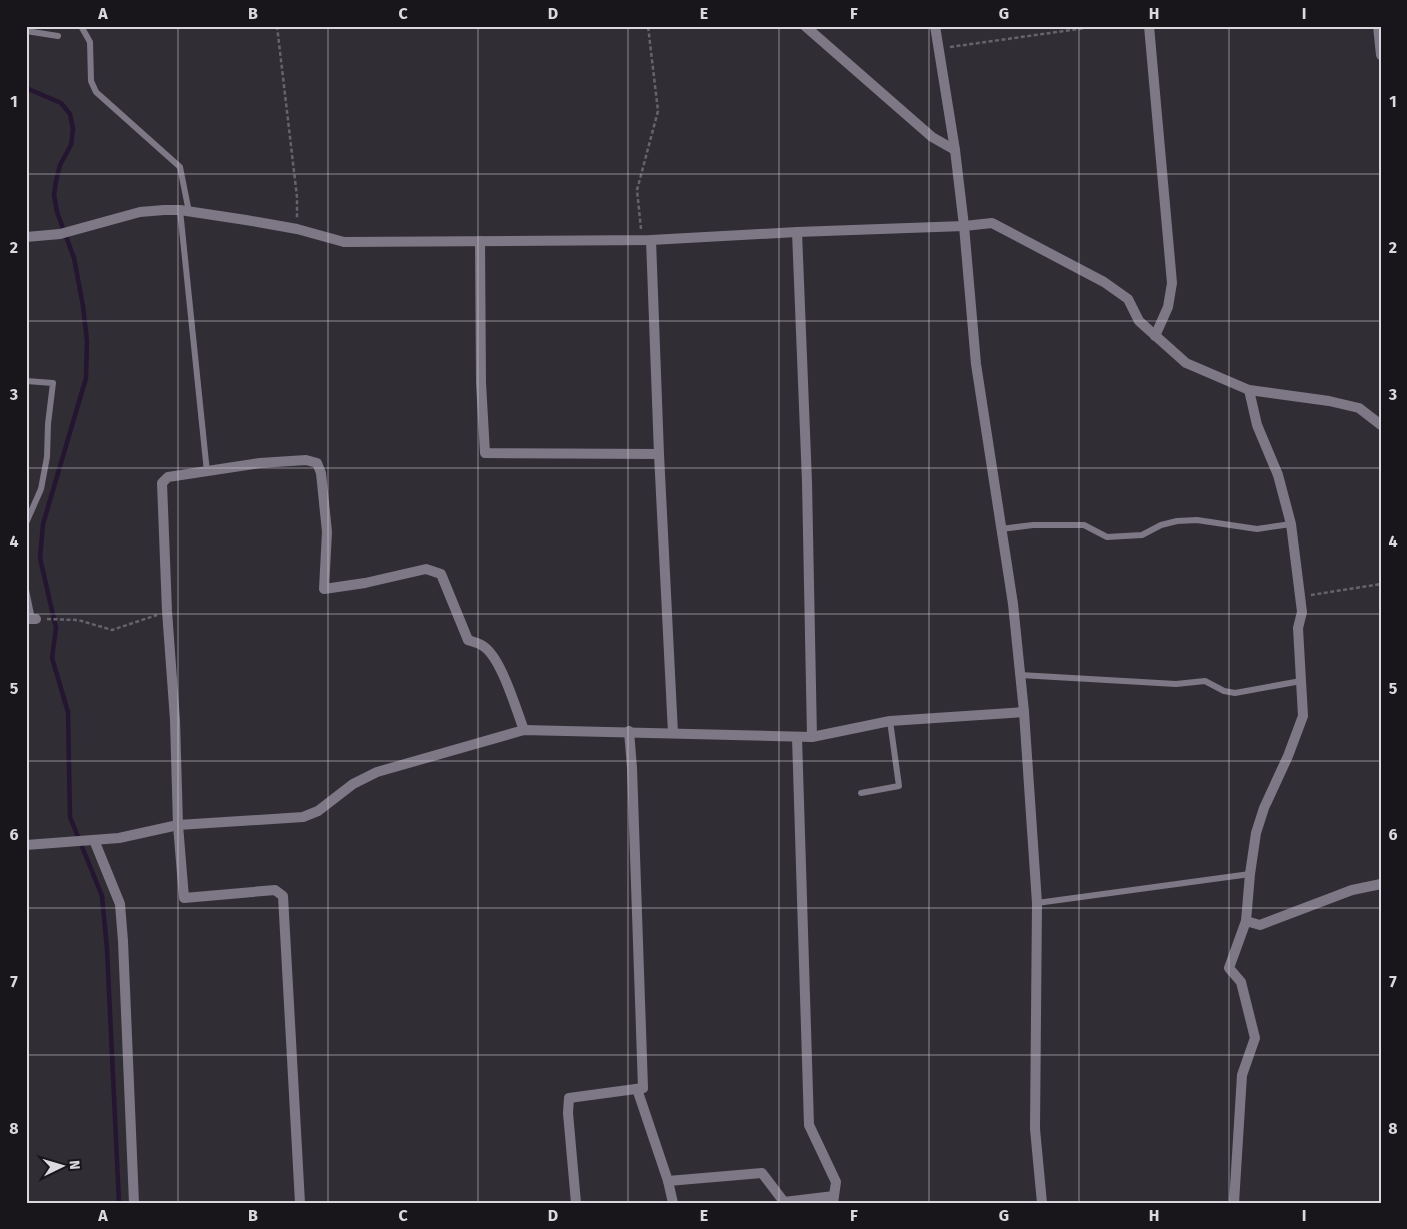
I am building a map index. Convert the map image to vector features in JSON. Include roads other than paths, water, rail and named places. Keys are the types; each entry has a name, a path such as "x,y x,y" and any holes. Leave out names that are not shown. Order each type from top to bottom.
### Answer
{"street":[{"path":"805,26 932,137 955,150"},
{"path":"935,26 955,150 964,226 976,364 1013,604 1024,712 1037,903 1036,1129 1042,1203"},
{"path":"1149,26 1172,283 1168,307 1155,336"},
{"path":"1378,26 1381,55"},
{"path":"26,236 60,234 140,212 185,211 297,229 344,242 646,240 964,226 992,223 1104,282 1128,299 1139,322 1186,363 1249,390 1329,400 1359,408 1381,425"},
{"path":"797,232 807,482 812,737"},
{"path":"646,240 673,733"},
{"path":"480,241 481,383 485,453 659,454"},
{"path":"1234,1203 1242,1075 1255,1038 1241,982 1230,968 1246,921 1256,833 1264,808 1288,756 1303,716 1298,628 1302,612 1291,524 1278,475 1257,426 1249,390"},
{"path":"300,1203 283,896 275,890 184,898 178,825 175,720 167,611 162,483 168,477 260,463 306,460 317,463 321,473 327,532 324,589 365,583 426,569 441,574 468,640 484,646 494,659 507,685 524,730"},
{"path":"26,845 119,838 178,825 303,817 318,811 353,784 377,772 524,730 629,731 812,737 890,721 1024,712"},
{"path":"576,1203 568,1113 569,1098 643,1088 632,768 629,731"},
{"path":"668,1181 762,1173 784,1202 833,1200 836,1182 810,1125 797,737"},
{"path":"94,840 120,904 124,941 134,1203"},
{"path":"1246,921 1260,925 1352,890 1381,884"},
{"path":"637,1089 668,1181 673,1203"}],"lane":[{"path":"81,26 90,42 91,81 96,92 180,167 207,472"},
{"path":"26,31 58,36"},
{"path":"26,381 53,382 46,465 41,489 26,523"},
{"path":"1001,529 1033,525 1084,526 1107,536 1142,535 1161,525 1176,521 1197,520 1257,529 1291,524"},
{"path":"26,590 31,619"},
{"path":"1020,675 1176,684 1205,681 1235,693 1301,681"},
{"path":"862,793 899,786 890,721"},
{"path":"1037,903 1250,874"}],"waterway":[{"path":"26,88 61,103 70,114 73,129 71,145 60,165 54,195 57,212 74,258 83,306 87,341 86,378 43,524 40,558 56,628 52,658 68,712 70,817 102,896 107,949 119,1203"}]}
